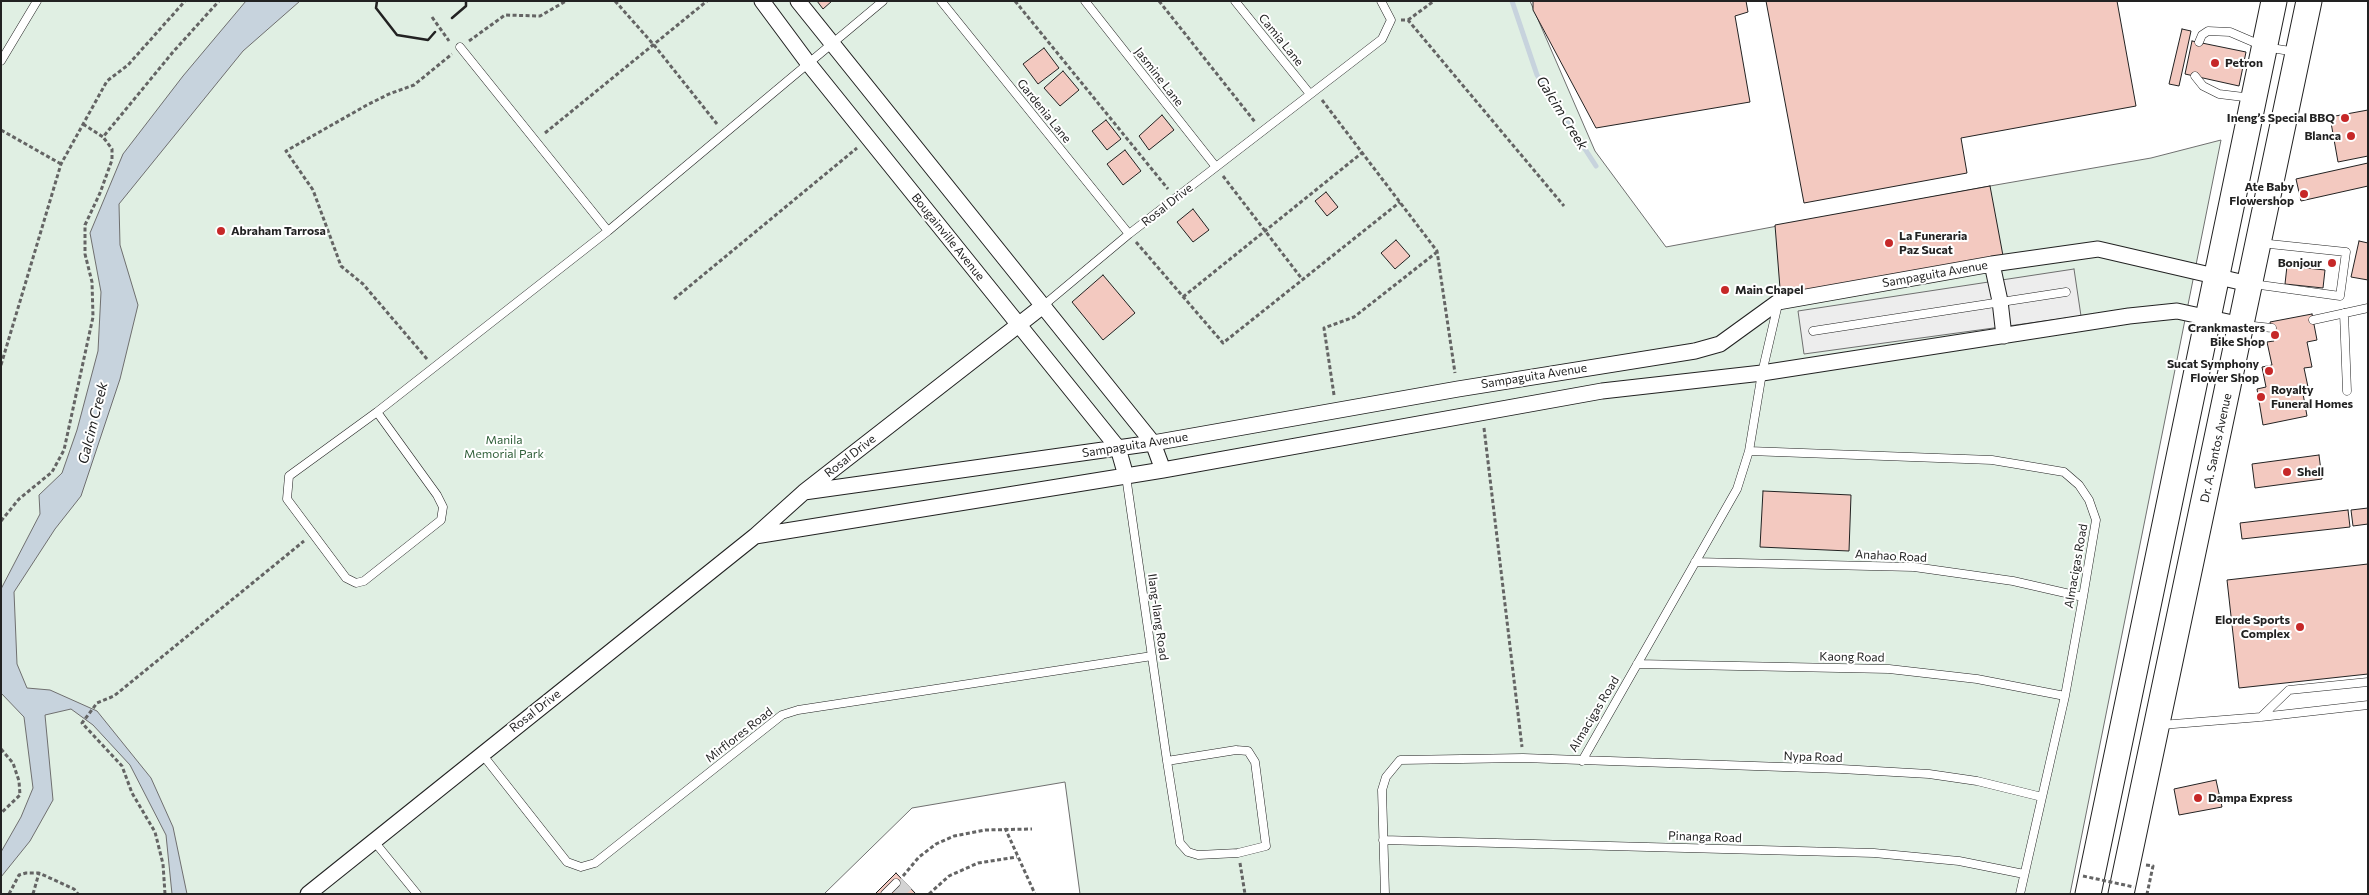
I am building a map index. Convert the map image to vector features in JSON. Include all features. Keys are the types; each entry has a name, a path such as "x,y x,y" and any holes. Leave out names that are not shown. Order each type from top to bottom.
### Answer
{"main road":[{"path":"2085,885 2218,276 2274,1"},
{"name":"Dr. A. Santos Avenue","path":"2128,890 2158,725 2242,325 2257,242 2309,1"}],"street":[{"name":"Bougainville Avenue","path":"762,1 808,63 1118,448 1126,476"},
{"path":"798,1 1153,443 1163,470"},
{"name":"Sampaguita Avenue","path":"804,492 1153,443 1458,389 1695,351 1720,344 1778,302 1992,264 2098,249 2249,284"},
{"path":"1992,264 2000,301 2004,336"},
{"name":"Rosal Drive","path":"308,894 373,840 755,536 804,492 1044,305"},
{"path":"1762,373 2129,316 2177,312 2242,325"},
{"path":"1555,373 1558,398"},
{"name":"Sampaguita Avenue","path":"755,536 1163,470 1558,398 1602,391 1762,373"}],"lane":[{"path":"1,61 37,1"},
{"path":"377,412 437,495 443,507 441,520 364,580 356,583 346,578 287,499 289,476 377,412 608,231 883,1"},
{"name":"Gardenia Lane","path":"941,1 1129,234"},
{"name":"Jasmine Lane","path":"1085,1 1216,167"},
{"name":"Camia Lane","path":"1234,1 1310,94"},
{"path":"1381,1 1391,20"},
{"name":"Rosal Drive","path":"1044,305 1129,234 1382,39 1391,20"},
{"path":"2199,42 2202,35 2208,31 2230,32 2265,47 2298,52"},
{"path":"458,49 536,140 608,231"},
{"path":"2195,76 2203,86 2220,94 2254,99"},
{"path":"2249,284 2340,296 2346,252 2257,242"},
{"path":"1813,331 2066,292"},
{"name":"Almacigas Road","path":"1385,894 1382,790 1386,777 1400,760 1523,758 1582,761 1737,489 1750,451 1762,373 1778,302"},
{"path":"2313,320 2368,308"},
{"path":"2344,313 2347,391"},
{"path":"2242,325 2272,328"},
{"name":"Almacigas Road","path":"1750,451 1992,460 2064,472 2079,485 2089,500 2096,520 2065,696 2020,894"},
{"name":"Ilang-Ilang Road","path":"1126,476 1167,761 1180,843 1188,852 1198,855 1238,852 1266,846 1255,762 1248,751 1236,750 1167,761"},
{"name":"Anahao Road","path":"1695,562 1914,567 2013,581 2082,597"},
{"name":"Mirflores Road","path":"482,753 567,862 581,867 596,863 782,715 798,710 1152,656"},
{"name":"Kaong Road","path":"1637,664 1889,669 1977,679 2065,696"},
{"path":"2262,717 2289,690 2368,682"},
{"path":"2158,725 2262,717 2368,705"},
{"name":"Nypa Road","path":"1582,761 1841,769 1929,774 1978,781 2042,796"},
{"path":"373,840 417,894"},
{"name":"Pinanga Road","path":"1383,840 1874,853 1959,861 2024,874"},
{"path":"885,894 899,881"}],"path":[{"path":"1,365 61,164 108,80 128,65 185,1"},
{"path":"103,137 172,52 219,1"},
{"path":"434,367 363,284 341,266 314,190 286,151 367,105 389,94 414,85 458,49 505,16 540,16 566,1"},
{"path":"615,1 654,46 724,134"},
{"path":"536,140 707,1"},
{"path":"1015,1 1175,198"},
{"path":"1159,1 1262,132"},
{"path":"1391,20 1408,20 1434,1"},
{"path":"432,17 458,49"},
{"path":"1408,20 1564,206"},
{"path":"1310,94 1322,99 1437,251 1458,389"},
{"path":"1,520 20,499 52,472 64,450 93,317 92,282 85,254 85,225 100,193 112,160 112,149 103,137 83,124"},
{"path":"1,130 61,164"},
{"path":"674,299 869,138"},
{"path":"1183,297 1363,152"},
{"path":"1216,167 1302,279"},
{"path":"1129,234 1223,343 1400,202"},
{"path":"1336,410 1324,328 1354,317 1437,251"},
{"path":"1482,412 1523,758"},
{"path":"165,894 163,864 155,832 132,793 122,766 82,724 97,703 103,698 114,696 312,534"},
{"path":"1,749 13,764 19,781 20,795 1,812"},
{"path":"1005,828 1034,894"},
{"path":"899,881 919,857 936,844 954,836 1005,828 1032,829"},
{"path":"1238,852 1245,894"},
{"path":"929,894 949,876 978,864 1017,858"},
{"path":"2147,894 2153,866"},
{"path":"9,894 19,875 39,873 74,889 78,894"},
{"path":"33,894 39,873"},
{"path":"2085,885 2128,890"}],"green space":[{"name":"Manila Memorial Park","path":"1,1 1530,1 1595,151 1666,247 1990,186 2151,158 2221,140 2070,894 1080,894 1065,782 912,808 824,894 1,894"}],"shaded area":[{"path":"2074,269 2081,316 1804,354 1798,311"}],"water":[{"path":"246,1 300,1 243,51 119,204 120,245 138,305 120,379 81,496 55,529 14,592 17,664 27,688 50,690 97,711 151,778 173,827 187,894 172,894 166,835 130,765 93,725 71,709 45,715 53,800 30,841 1,877 1,852 21,817 33,788 24,717 1,693 1,589 40,514 39,495 62,473 77,430 98,351 101,292 90,233 123,154 183,76"}],"building":[{"path":"817,1 832,1 823,9"},
{"path":"1533,1 1746,1 1748,12 1735,16 1750,102 1596,128 1533,10"},
{"path":"1766,1 2117,1 2136,106 1961,138 1967,173 1804,203"},
{"path":"2182,29 2191,31 2179,86 2169,84"},
{"name":"Petron","path":"2192,41 2246,52 2239,86 2185,74"},
{"path":"1044,48 1059,68 1038,84 1023,64"},
{"path":"1063,71 1079,90 1060,106 1044,88"},
{"name":"Blanca","path":"2368,110 2368,156 2338,162 2330,117"},
{"path":"1162,115 1174,130 1149,150 1139,136"},
{"path":"1106,120 1121,139 1107,150 1092,131"},
{"path":"1125,150 1141,171 1123,185 1107,164"},
{"path":"2368,163 2368,186 2301,201 2296,179"},
{"name":"La Funeraria Paz Sucat","path":"1990,186 2004,261 1781,301 1775,225"},
{"path":"1326,192 1338,207 1327,216 1315,201"},
{"path":"1193,209 1209,230 1193,242 1177,222"},
{"path":"1396,240 1410,256 1395,269 1381,253"},
{"path":"2359,241 2368,243 2368,280 2351,277"},
{"path":"2287,266 2325,270 2323,288 2285,284"},
{"path":"1103,275 1135,313 1103,340 1072,302"},
{"path":"2312,314 2317,340 2307,342 2312,367 2304,368 2308,387 2302,388 2307,416 2263,425 2257,389 2266,387 2262,367 2272,365 2267,342 2274,341 2270,322"},
{"name":"Shell","path":"2319,455 2322,479 2255,488 2252,464"},
{"path":"1763,491 1851,495 1849,551 1760,547"},
{"path":"2368,508 2368,524 2353,526 2351,510"},
{"path":"2348,510 2350,527 2242,539 2240,523"},
{"name":"Elorde Sports Complex","path":"2368,564 2368,674 2239,688 2227,580"},
{"name":"Dampa Express","path":"2216,780 2222,807 2179,815 2174,789"},
{"path":"896,873 916,894 875,894"}],"waterway":[{"name":"Galcim Creek","path":"1512,1 1537,75 1596,166"}],"tunnel":[{"path":"896,883 906,894"}],"wall":[{"path":"377,1 376,8 397,35 428,40 435,32"},
{"path":"452,18 466,6 466,1"}],"place":[{"name":"Petron","path":"2215,63"},
{"name":"Ineng’s Special BBQ","path":"2345,118"},
{"name":"Blanca","path":"2351,136"},
{"name":"Ate Baby Flowershop","path":"2304,194"},
{"name":"Abraham Tarrosa","path":"221,231"},
{"name":"La Funeraria Paz Sucat","path":"1889,243"},
{"name":"Bonjour","path":"2332,263"},
{"name":"Main Chapel","path":"1725,290"},
{"name":"Crankmasters Bike Shop","path":"2275,335"},
{"name":"Sucat Symphony Flower Shop","path":"2269,371"},
{"name":"Royalty Funeral Homes","path":"2261,397"},
{"name":"Shell","path":"2287,472"},
{"name":"Elorde Sports Complex","path":"2300,627"},
{"name":"Dampa Express","path":"2198,798"}]}
